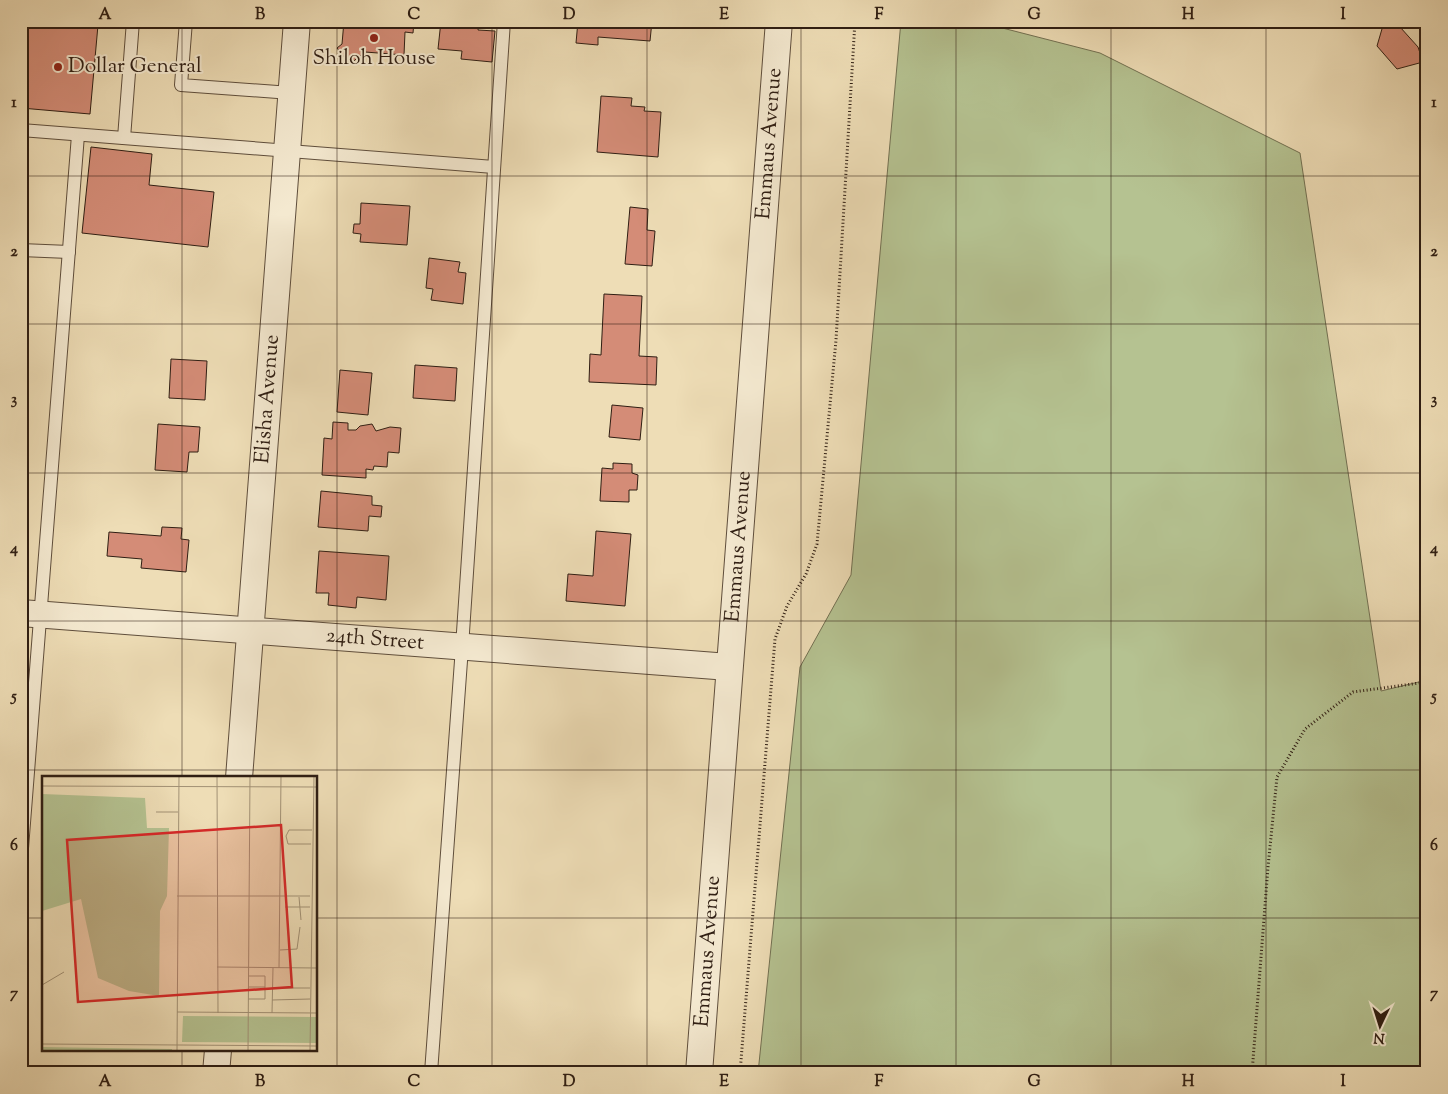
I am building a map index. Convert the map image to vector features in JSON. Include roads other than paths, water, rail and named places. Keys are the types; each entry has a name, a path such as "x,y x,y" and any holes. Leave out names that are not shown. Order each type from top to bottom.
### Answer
{"street":[{"name":"Elisha Avenue","path":"239,776 297,21"},
{"name":"Emmaus Avenue","path":"699,1073 779,21"},
{"name":"24th Street","path":"31,614 730,667"},
{"path":"216,1073 218,1052"}],"lane":[{"path":"124,138 133,21"},
{"path":"186,21 181,85 291,93"},
{"path":"431,1073 504,21"},
{"path":"21,130 494,168"},
{"path":"21,861 31,614 69,252 78,135"},
{"path":"21,250 69,252"}],"place":[{"name":"Shiloh House","path":"374,38"},
{"name":"Dollar General","path":"58,67"}]}
